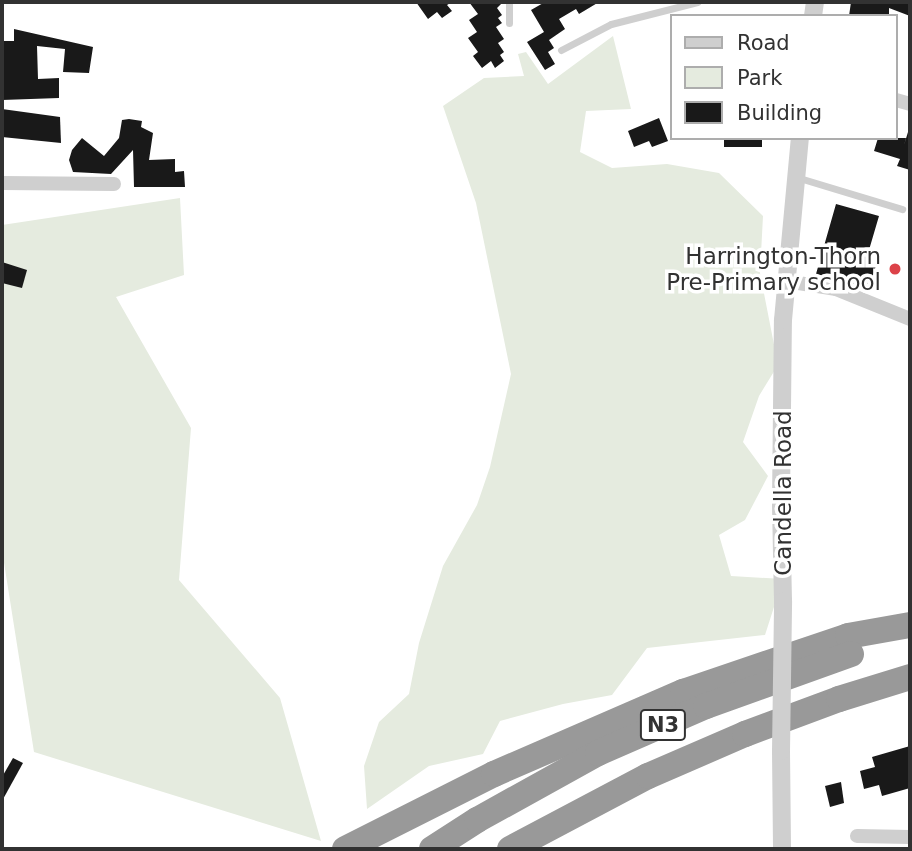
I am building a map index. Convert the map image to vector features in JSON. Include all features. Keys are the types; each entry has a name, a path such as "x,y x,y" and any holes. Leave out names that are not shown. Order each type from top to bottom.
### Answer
{"highway":[{"path":"345,849 494,775 683,692 848,636 910,625"},
{"name":"N3","path":"432,849 477,820 610,748 719,701 829,661 910,636"},
{"name":"N3","path":"509,849 648,776 745,734 839,699 910,677"},
{"path":"370,849 494,775"}],"street":[{"name":"Candella Road","path":"782,849 781,435 786,281 800,140"},
{"path":"2,183 114,184"},
{"path":"786,281 836,289 910,319"},
{"path":"857,836 873,843 910,837"}],"lane":[{"path":"509,2 509,23"},
{"path":"561,50 611,24 676,10 697,2"},
{"path":"796,177 902,209"}],"green space":[{"path":"613,36 631,109 586,111 580,152 612,168 667,164 719,173 763,216 760,273 778,365 759,396 743,442 768,476 745,520 719,535 731,576 783,579 765,635 647,648 612,695 563,704 500,721 483,754 429,766 367,809 364,766 379,722 409,694 419,643 443,566 477,505 490,467 511,374 476,203 443,106 484,78 524,76 518,54 526,52 548,84"},
{"path":"180,198 184,275 116,297 191,428 179,580 280,698 321,841 34,752 2,550 2,225"}],"building":[{"path":"416,2 452,2 447,5 452,11 442,18 437,12 428,19"},
{"path":"469,2 503,2 497,8 502,15 498,18 502,23 496,27 504,39 498,43 504,52 500,55 504,61 495,68 491,61 482,68 473,56 478,52 468,38 477,32 469,20 478,14"},
{"path":"545,2 599,2 579,14 576,9 559,19 565,29 549,40 554,48 548,52 555,64 545,70 527,42 544,32 531,10"},
{"path":"851,2 910,2 910,16 889,8 889,14 849,14"},
{"path":"14,29 93,47 89,73 63,72 65,49 37,46 38,79 59,78 59,98 2,100 3,41 14,41"},
{"path":"2,109 60,117 61,143 2,137"},
{"path":"659,118 668,141 652,147 649,141 634,147 628,131"},
{"path":"122,120 142,121 141,127 153,133 149,160 175,159 175,172 184,171 185,187 134,187 133,150 111,174 73,172 69,160 72,150 82,138 104,156 119,138"},
{"path":"908,132 910,170 897,166 900,159 874,151 877,140 906,138 904,145"},
{"path":"724,140 762,140 762,147 724,147"},
{"path":"836,204 879,216 869,250 880,252 872,279 876,280 873,290 816,274"},
{"path":"2,262 27,270 22,288 2,283"},
{"path":"910,746 910,788 882,796 879,785 864,789 860,771 875,767 872,757"},
{"path":"13,758 23,763 2,801 2,777"},
{"path":"841,782 844,803 830,807 825,786"}],"place":[{"name":"Harrington-Thorn Pre-Primary school","path":"895,269"}]}
